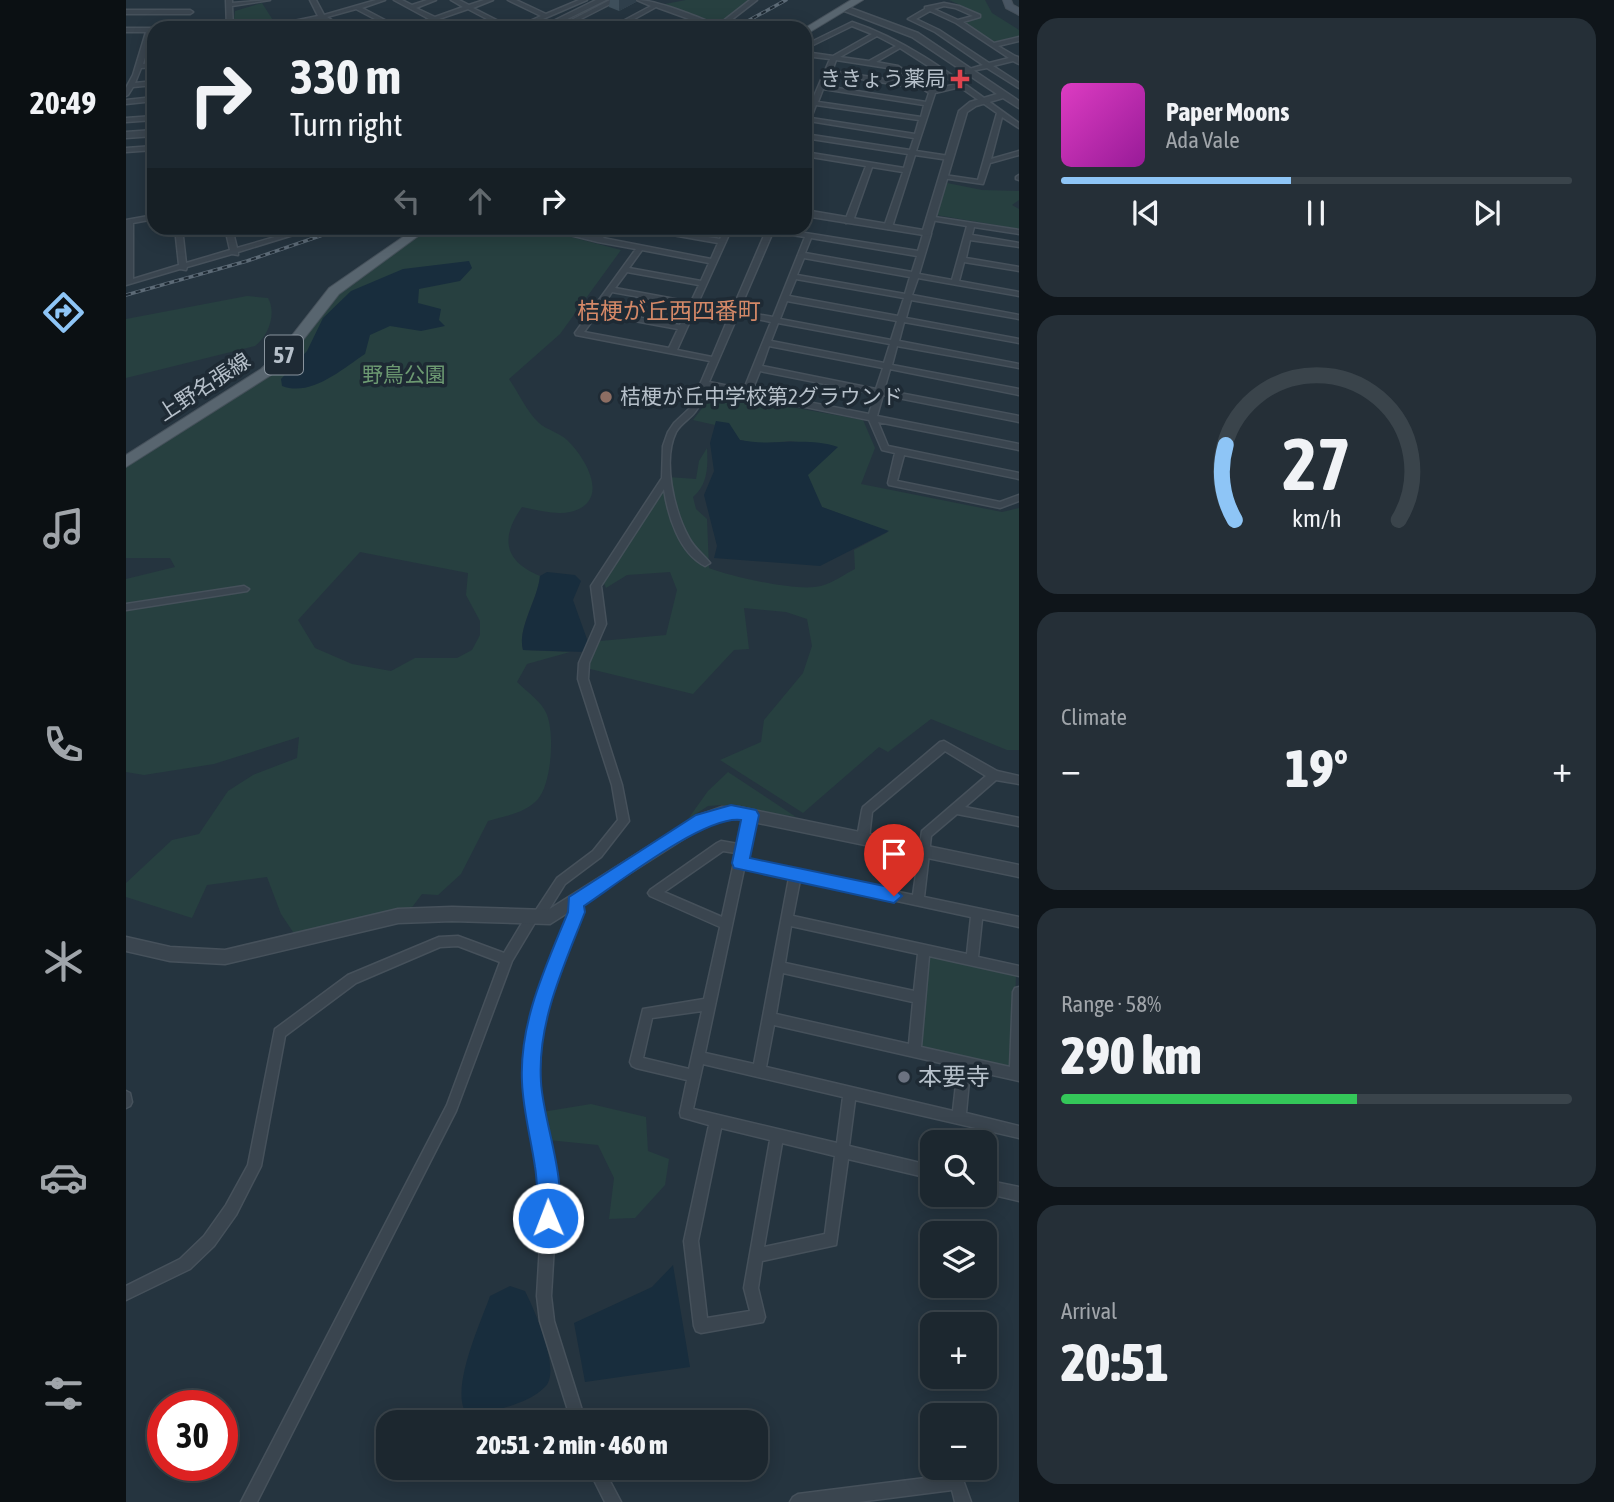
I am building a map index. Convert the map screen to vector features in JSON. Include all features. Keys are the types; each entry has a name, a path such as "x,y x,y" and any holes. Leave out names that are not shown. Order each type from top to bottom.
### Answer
{"main road":[{"path":"812,28 858,0"},
{"path":"1007,0 1009,6 1019,12"},
{"name":"上野名張線","path":"126,463 266,372 284,355 334,291 413,235"}],"street":[{"path":"151,12 152,0"},
{"path":"126,12 190,13 189,0"},
{"path":"230,21 229,3 267,0"},
{"path":"313,0 322,18 328,21"},
{"path":"304,21 382,0"},
{"path":"397,0 441,21"},
{"path":"412,7 433,0"},
{"path":"454,0 495,21"},
{"path":"431,21 490,0"},
{"path":"511,0 546,16"},
{"path":"558,21 602,0"},
{"path":"572,21 615,0"},
{"path":"640,0 701,21"},
{"path":"726,21 754,0"},
{"path":"958,22 978,16 946,0 911,19 937,31 1019,86"},
{"path":"534,21 577,1"},
{"path":"626,21 656,5"},
{"path":"356,7 383,21"},
{"path":"845,8 908,32 1019,105"},
{"path":"927,8 958,22 1017,59"},
{"path":"812,44 852,24 878,33 901,45 1019,126"},
{"path":"126,30 147,30"},
{"path":"812,108 834,58 878,33"},
{"path":"994,46 1019,39"},
{"path":"126,94 136,75 147,42"},
{"path":"870,63 901,45"},
{"path":"812,55 896,67 932,92"},
{"path":"968,71 1017,59"},
{"path":"139,66 147,65"},
{"path":"828,72 925,87"},
{"path":"126,75 136,75"},
{"path":"131,85 147,84"},
{"path":"932,92 959,85"},
{"path":"821,87 928,103"},
{"path":"888,227 932,92"},
{"path":"1003,95 964,110 872,417 884,448 1019,475"},
{"path":"126,102 147,100"},
{"path":"814,103 923,120"},
{"path":"943,177 981,183 1000,113"},
{"path":"126,120 147,118"},
{"path":"812,122 917,136"},
{"path":"126,135 147,134"},
{"path":"812,137 949,158"},
{"path":"126,150 147,148"},
{"path":"987,162 1019,153"},
{"path":"812,155 906,170"},
{"path":"849,220 870,164"},
{"path":"812,214 927,234"},
{"path":"147,217 128,221 128,283 290,235"},
{"path":"931,218 1019,232"},
{"path":"955,283 971,224"},
{"path":"179,235 183,268"},
{"path":"230,235 235,253"},
{"path":"576,235 713,262"},
{"path":"598,240 601,235"},
{"path":"683,235 723,242"},
{"path":"672,351 726,235"},
{"path":"705,563 696,556 685,539 665,480 667,447 680,420 692,412 765,235"},
{"path":"747,393 809,235 920,254"},
{"path":"967,237 1019,246"},
{"path":"639,249 579,333 715,360"},
{"path":"802,255 1019,294"},
{"path":"961,259 1019,269"},
{"path":"625,269 704,284"},
{"path":"793,276 1019,317"},
{"path":"610,289 1019,366"},
{"path":"785,298 1019,341"},
{"path":"594,311 683,328"},
{"path":"766,343 1019,392"},
{"path":"757,368 1019,419"},
{"path":"704,384 1019,447"},
{"path":"900,452 892,483 1000,505 1019,498"},
{"path":"249,1502 452,1107 508,959 561,881 597,854 624,821 617,785 585,687 583,668 601,624 596,586 665,480"},
{"path":"126,607 244,589"},
{"path":"863,838 867,810 944,745 994,775 1019,780"},
{"path":"918,901 926,834 994,775"},
{"path":"955,809 1019,822"},
{"path":"126,944 170,954 225,957 398,916 452,914 550,917 709,817 731,812 1019,871"},
{"path":"750,815 686,1113 920,1170"},
{"path":"726,924 654,893 721,846 743,850"},
{"path":"740,863 1019,922"},
{"path":"760,1071 794,875"},
{"path":"575,903 576,912 541,1004 532,1052 531,1083 550,1194 544,1296 547,1321 575,1410"},
{"path":"972,960 977,913"},
{"path":"786,920 1019,971"},
{"path":"126,1293 185,1264 209,1241 231,1210 254,1166 279,1033 352,979 439,942 458,941 508,959"},
{"path":"914,1051 924,950"},
{"path":"778,967 919,998"},
{"path":"769,1018 1017,1075 1019,992"},
{"path":"694,1076 636,1062 647,1013 710,1004"},
{"path":"698,1057 1019,1132"},
{"path":"959,1118 965,1063"},
{"path":"756,1255 831,1240 850,1092"},
{"path":"716,1120 691,1241 701,1326 758,1317 751,1288 777,1135"},
{"path":"997,1189 1019,1194"},
{"path":"601,1480 613,1502"},
{"path":"798,1502 957,1482 962,1502"}],"green space":[{"path":"686,0 750,0 721,21 708,21 660,5"},
{"path":"949,0 985,0 992,13 1019,30 1019,37 993,43 963,24 981,15"},
{"path":"262,3 273,21 234,21 235,11"},
{"path":"947,183 982,190 1019,191 1019,200 1012,205 1019,209 1019,229 936,215"},
{"name":"野鳥公園","path":"418,235 564,235 621,250 560,334 509,379 535,418 564,438 581,457 593,490 583,507 570,512 552,513 522,507 510,529 509,548 513,556 528,570 540,576 525,623 523,650 570,652 527,664 517,682 538,702 548,717 551,754 543,791 528,808 488,821 461,874 438,895 422,894 410,910 295,935 281,914 267,877 207,885 192,918 126,897 126,883 172,840 199,834 228,791 253,775 297,758 299,737 214,764 144,775 126,772 126,579 175,567 170,558 126,558 126,467 263,379 331,299","holes":["360,552 468,573 466,595 480,621 480,635 472,650 457,658 415,658 391,671 352,664 315,648 298,620"]},
{"path":"247,296 268,298 271,304 270,324 264,337 255,346 126,378 126,319"},
{"path":"714,393 863,420 875,448 861,484 1002,512 1019,508 1019,750 1007,750 931,719 888,752 879,747 803,813 720,760 761,742 764,720 803,673 812,646 807,619 786,612 744,608 749,649 734,650 693,694 586,668 600,641 666,635 677,590 670,572 627,575 606,588 602,579 615,565 625,543 668,477 696,479 699,461 707,448 704,481 693,497 696,509 707,519 709,568 782,585 821,586 855,569 854,550 888,532 822,507 807,475 837,447 790,441 759,444 740,440 716,421 715,425 693,420"},
{"path":"728,772 796,817 722,805 708,806 688,819 708,791"},
{"path":"927,956 1013,972 1016,976 1012,1067 1007,1069 918,1045"},
{"path":"591,1104 646,1117 648,1151 669,1159 665,1185 635,1218 609,1219 614,1178 598,1145 548,1140 542,1112"}],"water":[{"path":"469,261 472,268 460,281 419,289 418,303 441,309 439,320 445,326 421,331 390,326 370,335 365,354 336,374 304,388 282,386 281,379 307,351 323,318 351,291 403,269"},
{"path":"716,421 729,423 740,440 813,442 838,447 808,475 822,507 889,531 820,566 714,558 717,546 704,495 714,471 710,443"},
{"path":"547,572 575,575 581,581 573,600 588,642 585,652 523,650 525,623 540,576"},
{"path":"673,1265 690,1367 585,1382 574,1323 652,1287"},
{"path":"510,1286 525,1291 549,1354 549,1379 538,1393 510,1406 495,1410 465,1410 461,1393 463,1377 490,1296"}],"railway":[{"path":"748,21 786,0"},
{"path":"126,295 247,261 323,235"}],"place":[{"name":"ききょう薬局","path":"960,79"},
{"name":"桔梗が丘中学校第2グラウンド","path":"606,397"},
{"name":"本要寺","path":"904,1077"}],"district":[{"name":"桔梗が丘西四番町","path":"669,311"}],"route":[{"path":"548,1218 550,1194 531,1083 532,1052 541,1004 576,912 575,903 702,820 715,814 731,812 750,815 740,863 894,896"}]}
